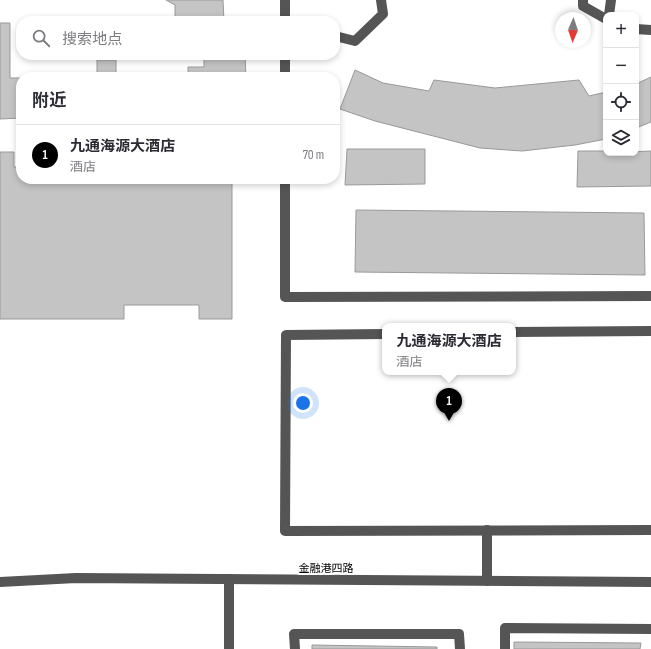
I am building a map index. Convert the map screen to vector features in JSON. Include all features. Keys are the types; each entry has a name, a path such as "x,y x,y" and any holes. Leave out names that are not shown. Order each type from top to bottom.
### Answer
{"street":[{"path":"285,16 286,0"},
{"path":"340,37 356,41 383,14 381,0"},
{"path":"583,0 583,6 603,17"},
{"path":"610,12 611,0"},
{"path":"639,29 651,30"},
{"path":"285,60 285,72"},
{"path":"285,184 284,297 651,296"},
{"path":"516,332 651,331"},
{"path":"382,334 286,334 285,531 651,530"},
{"path":"487,530 487,581"},
{"name":"金融港四路","path":"0,582 76,578 651,582"},
{"path":"229,579 229,649"},
{"path":"505,649 505,628 651,630"},
{"path":"295,649 294,634 459,634 460,649"}],"building":[{"path":"166,0 223,0 224,16 175,16 175,5"},
{"path":"0,23 10,23 10,78 16,78 16,118 0,119"},
{"path":"97,60 116,60 116,72 97,72"},
{"path":"204,60 245,60 246,72 188,72 188,67 204,67"},
{"path":"355,70 383,83 429,91 434,80 495,88 579,80 589,96 603,93 603,140 575,145 522,151 480,148 375,121 340,109"},
{"path":"651,77 651,122 639,127 639,84 639,83"},
{"path":"347,149 425,149 425,184 345,185"},
{"path":"578,151 603,151 603,156 639,156 639,152 651,151 651,186 577,187"},
{"path":"0,152 14,152 16,184 232,184 232,319 199,319 199,305 124,305 124,319 0,319"},
{"path":"356,210 644,213 645,275 355,272"},
{"path":"514,642 641,643 640,649 514,649"},
{"path":"312,645 437,647 437,649 312,649"}],"place":[{"name":"九通海源大酒店","path":"449,421"}]}
